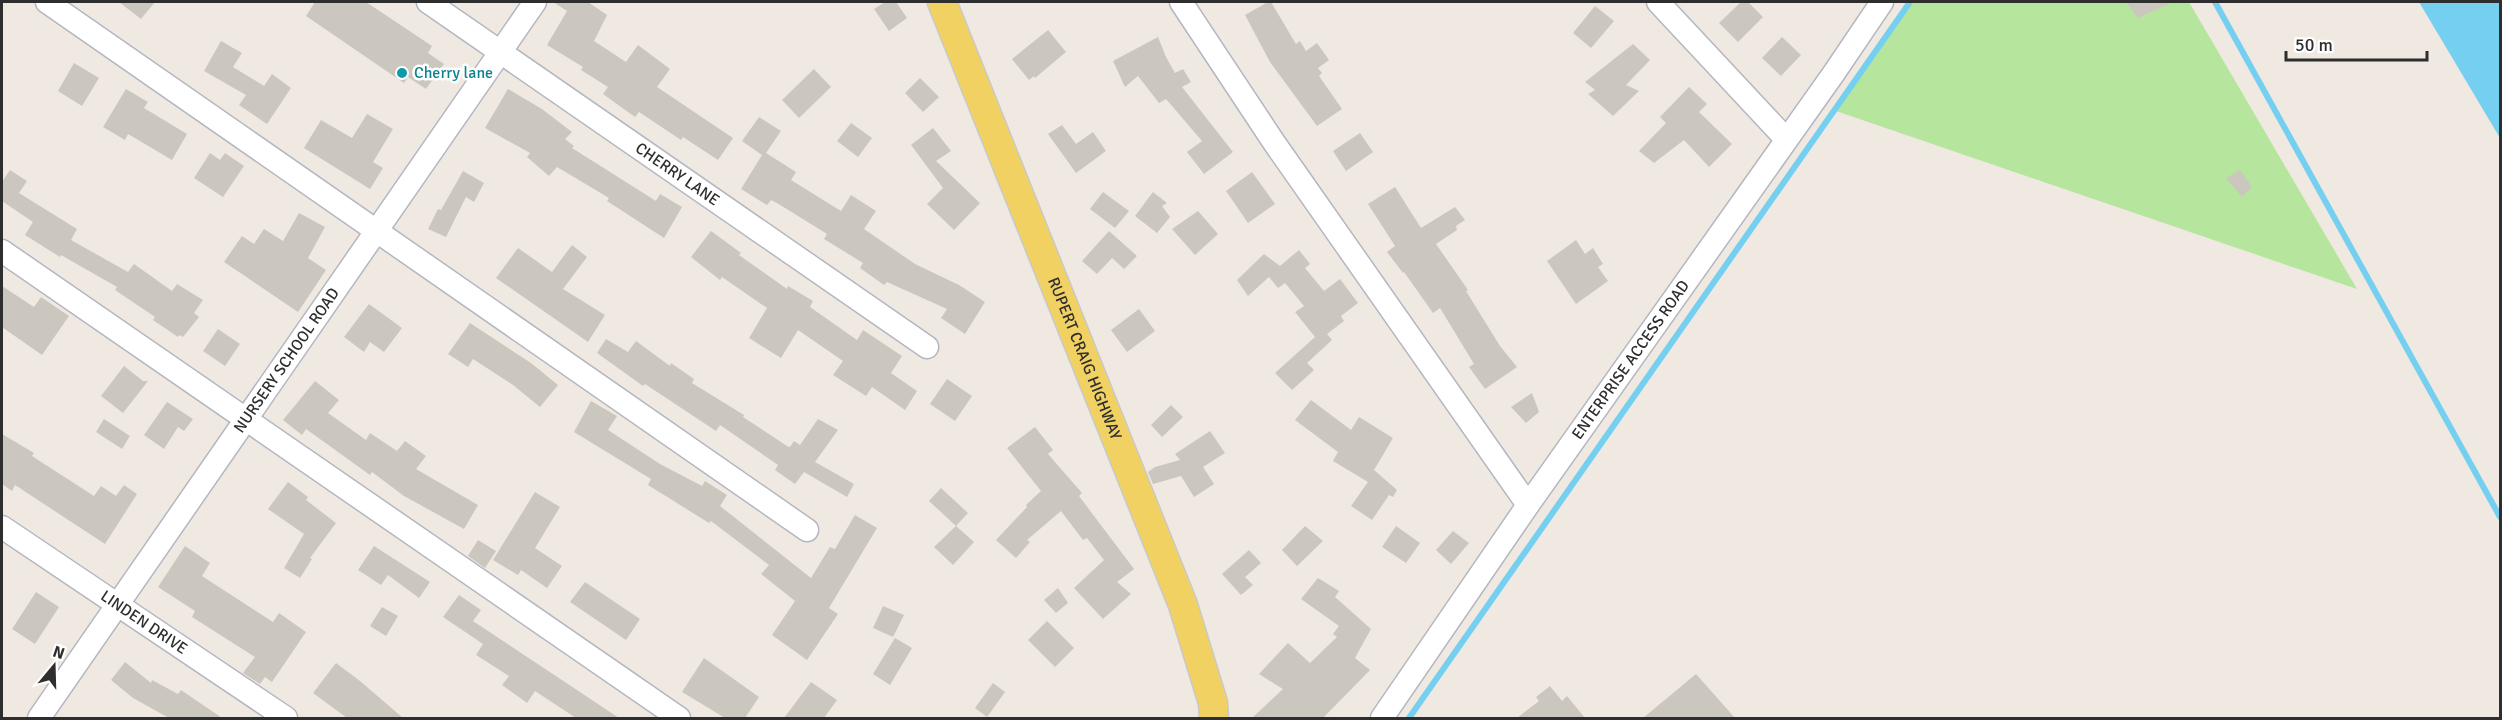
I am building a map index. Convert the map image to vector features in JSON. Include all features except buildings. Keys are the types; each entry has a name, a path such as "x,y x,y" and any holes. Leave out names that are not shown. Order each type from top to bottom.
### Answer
{"main road":[{"name":"RUPERT CRAIG HIGHWAY","path":"942,2 1183,605 1213,703 1214,718"}],"street":[{"path":"47,2 807,530"},
{"name":"CHERRY LANE","path":"429,2 927,347"},
{"name":"NURSERY SCHOOL ROAD","path":"39,718 535,2"},
{"path":"1181,2 1273,141 1528,505"},
{"path":"1658,2 1786,139"},
{"name":"ENTERPRISE ACCESS ROAD","path":"1382,718 1528,505 1882,2"},
{"path":"2,251 680,718"},
{"name":"LINDEN DRIVE","path":"2,526 117,606 286,718"}],"green space":[{"path":"1911,2 2189,2 2357,289 1836,111"}],"water":[{"path":"2419,2 2500,2 2500,138"}],"waterway":[{"path":"1409,718 1910,2"},
{"path":"2215,2 2500,517"}],"place":[{"name":"Cherry lane","path":"402,73"}]}
